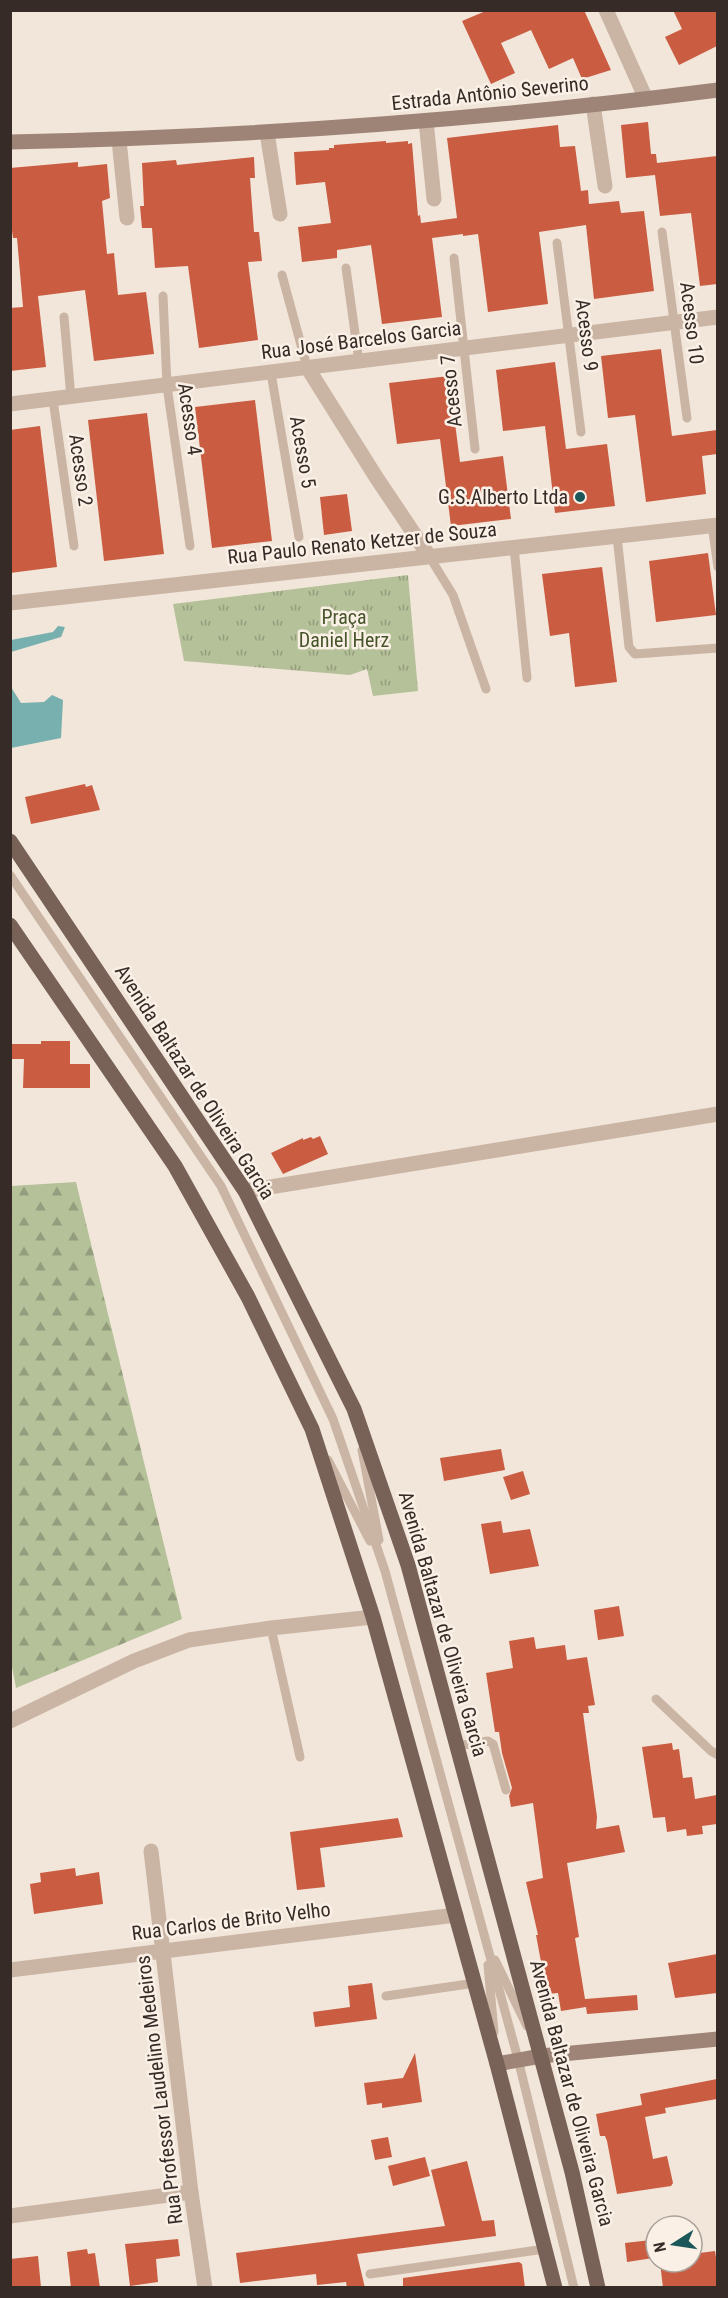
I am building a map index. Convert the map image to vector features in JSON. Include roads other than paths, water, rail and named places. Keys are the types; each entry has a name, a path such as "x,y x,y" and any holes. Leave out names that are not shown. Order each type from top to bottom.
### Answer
{"main road":[{"name":"Estrada Antônio Severino","path":"10,142 119,140 267,133 426,121 717,90"},
{"name":"Avenida Baltazar de Oliveira Garcia","path":"10,841 245,1191 354,1409 408,1565 572,2172 598,2288"},
{"path":"10,925 175,1166 248,1297 312,1429 373,1617 497,2064 555,2288"},
{"path":"497,2064 541,2056 717,2039"}],"street":[{"path":"606,10 646,99"},
{"path":"593,104 605,186"},
{"path":"426,121 434,199"},
{"path":"267,133 280,214"},
{"path":"119,140 127,218"},
{"name":"Rua José Barcelos Garcia","path":"10,405 717,317"},
{"path":"307,367 429,556"},
{"name":"Rua Paulo Renato Ketzer de Souza","path":"10,603 715,525"},
{"path":"245,1191 717,1114"},
{"path":"10,1721 134,1661 189,1640 270,1628 373,1617"},
{"name":"Rua Professor Laudelino Medeiros","path":"151,1851 191,2192 205,2288"},
{"name":"Rua Carlos de Brito Velho","path":"10,1970 456,1915"},
{"path":"10,2216 191,2192"}],"lane":[{"name":"Acesso 10","path":"662,232 687,418"},
{"name":"Acesso 9","path":"557,243 581,432"},
{"name":"Acesso 7","path":"454,258 475,449"},
{"path":"346,268 359,362"},
{"path":"282,276 307,367"},
{"name":"Acesso 4","path":"163,296 167,386 190,546"},
{"path":"64,317 71,398"},
{"name":"Acesso 5","path":"271,373 299,537"},
{"name":"Acesso 2","path":"53,400 74,546"},
{"path":"715,525 717,567"},
{"path":"617,536 629,647 635,654 717,648"},
{"path":"514,547 527,678"},
{"path":"429,556 453,595 486,689"},
{"path":"10,875 221,1186 333,1419 385,1571 518,2059 574,2288"},
{"path":"354,1409 385,1571"},
{"path":"312,1429 385,1571"},
{"path":"270,1628 300,1756"},
{"path":"657,1699 717,1755"},
{"path":"456,1746 488,1741 493,1744 506,1791"},
{"path":"485,1939 541,2056"},
{"path":"485,1939 497,2064"},
{"path":"386,1996 475,1983"},
{"path":"370,2274 545,2248"}],"water":[{"path":"58,626 65,627 61,637 11,652 11,640 53,632"},
{"path":"11,687 21,703 44,702 52,695 63,700 61,738 11,748"}],"place":[{"name":"G.S.Alberto Ltda","path":"580,497"}],"park label":[{"name":"Praça Daniel Herz","path":"344,628"}]}
